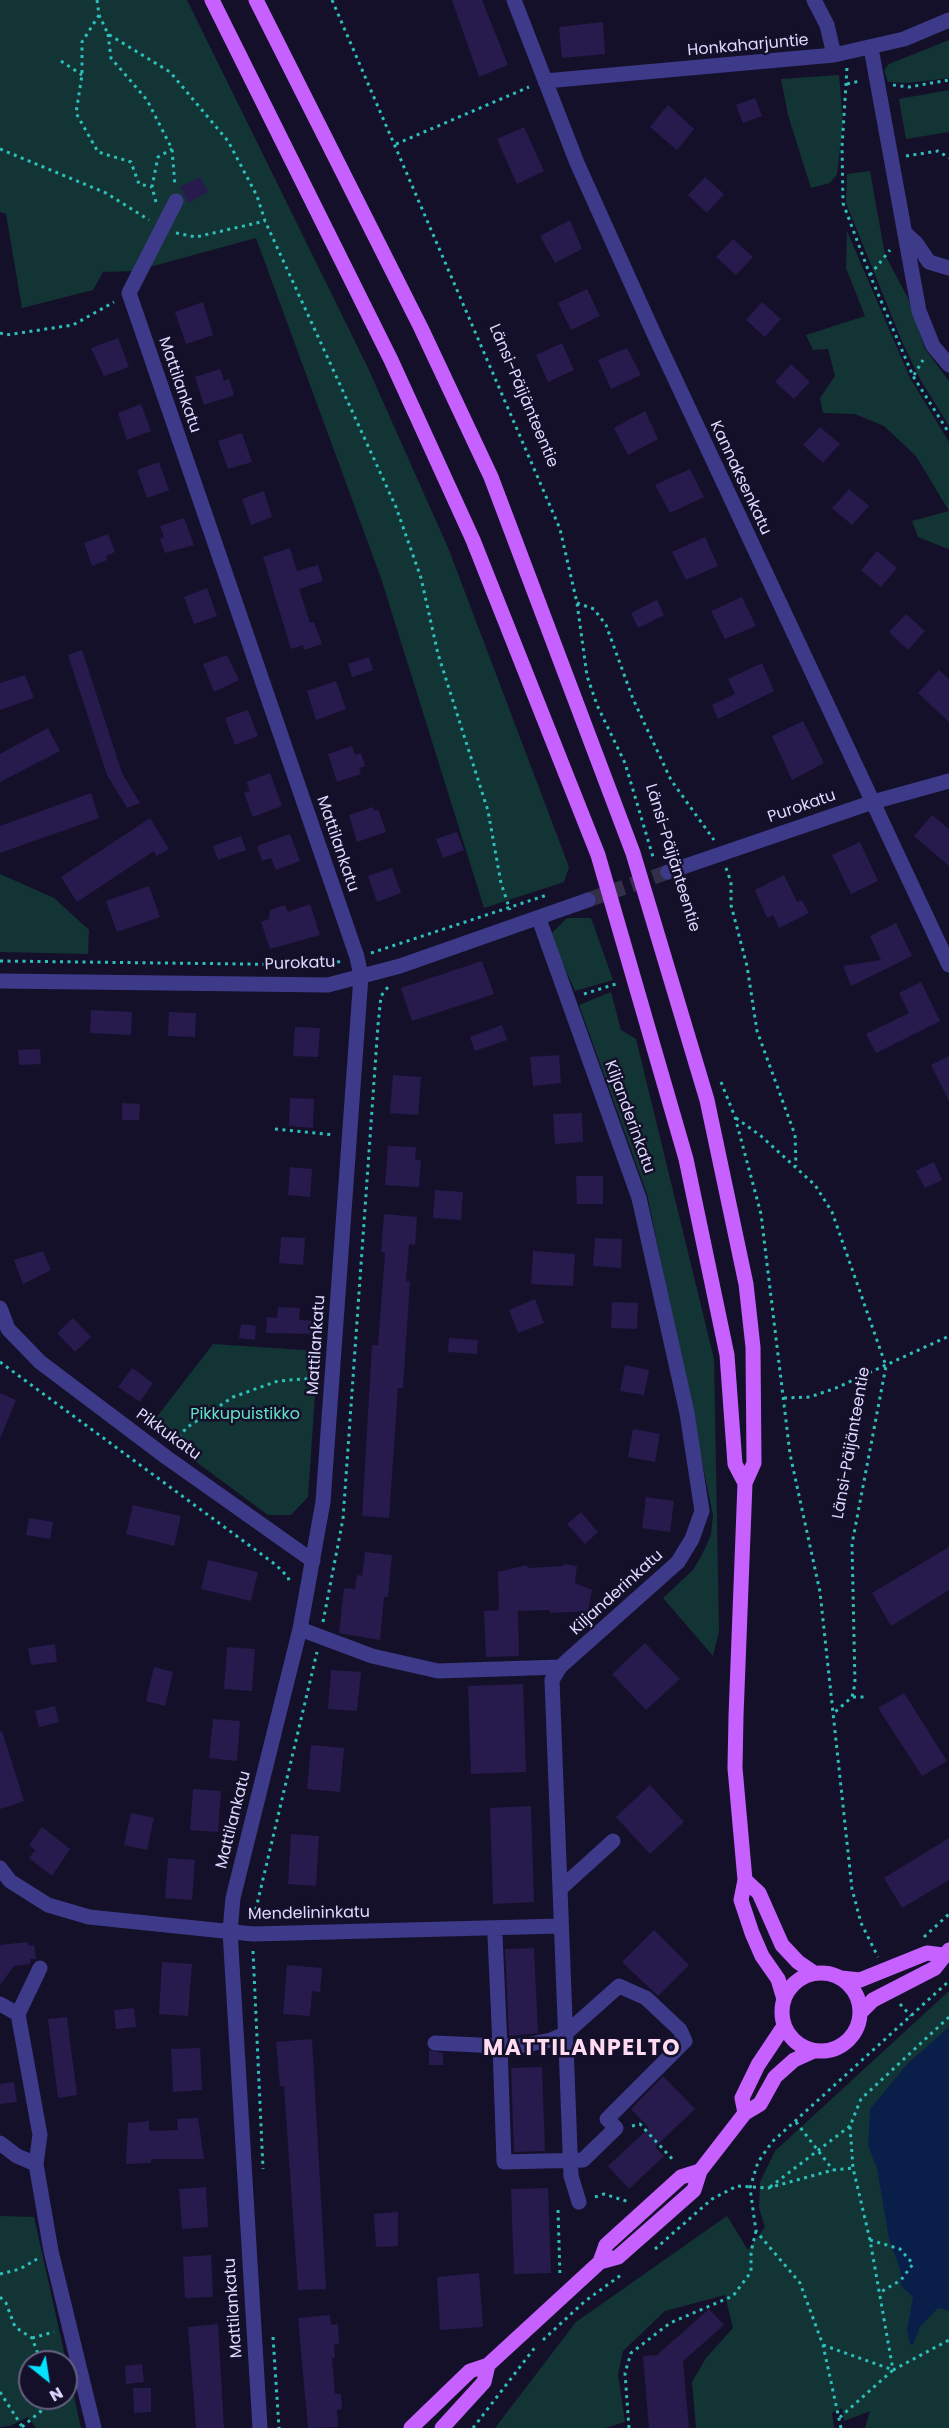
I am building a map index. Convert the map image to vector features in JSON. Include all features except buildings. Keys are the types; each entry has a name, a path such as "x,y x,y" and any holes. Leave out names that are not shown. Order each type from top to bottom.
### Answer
{"main road":[{"name":"Länsi-Päijänteentie","path":"212,0 391,360 468,529 598,855 686,1159 725,1343 735,1464 745,1483"},
{"name":"Länsi-Päijänteentie","path":"256,0 426,338 491,477 633,853 707,1100 746,1284 753,1347 754,1463 745,1483 735,1768 745,1880 741,1900 752,1933 762,1956 778,1979 784,1999"},
{"path":"745,1880 759,1893 782,1945 798,1962 814,1973"},
{"path":"841,1978 855,1993 861,2013 852,2038 841,2047 828,2052 801,2047 791,2038 784,2026 782,2012 784,1999 791,1987 814,1973 828,1973 841,1978 860,1980 927,1953 946,1952"},
{"path":"861,2013 873,2000 935,1968 946,1952"},
{"path":"745,2113 742,2098 758,2065 784,2026"},
{"path":"411,2428 470,2371 488,2365 600,2262 618,2257 678,2205 694,2190 700,2171 745,2113 759,2104 775,2077 794,2060 814,2051"},
{"path":"442,2428 484,2382 488,2365"}],"street":[{"name":"Kannaksenkatu","path":"514,0 577,163 654,334 949,964"},
{"path":"814,0 827,25 834,55"},
{"name":"Honkaharjuntie","path":"545,81 834,55 904,39 949,20"},
{"path":"871,48 919,311 933,346 949,365"},
{"path":"129,293 176,201"},
{"path":"905,233 916,243 929,262 949,268"},
{"name":"Mattilankatu","path":"129,293 357,957 361,976 323,1502 300,1629 233,1898 230,1931 260,2428"},
{"name":"Purokatu","path":"668,872 873,802 949,781"},
{"name":"Purokatu","path":"0,981 328,984 387,970 539,919 588,900"},
{"name":"Kiljanderinkatu","path":"539,919 639,1198 687,1413 702,1510 692,1539 678,1562 560,1667"},
{"path":"0,1308 4,1333"},
{"name":"Pikkukatu","path":"4,1333 166,1457 312,1561"},
{"path":"733,1436 754,1436"},
{"path":"300,1629 372,1656 438,1671 560,1667"},
{"path":"560,1667 552,1680 571,2160 572,2176 579,2202"},
{"path":"560,1889 613,1841"},
{"name":"Mendelininkatu","path":"0,1868 5,1885 48,1905 89,1917 253,1934 561,1926"},
{"path":"435,2043 500,2046 520,2046 565,2034 619,1986 646,1998 680,2030 685,2041 607,2119 616,2128 583,2160 504,2162 500,2046 495,1928"},
{"path":"40,1968 18,2014 40,2135 36,2164 51,2251 94,2428"},
{"path":"0,2004 18,2014"},
{"path":"0,2143 17,2156 36,2164"}],"path":[{"path":"97,0 99,15 108,34 111,58 147,100 172,149 176,201"},
{"name":"Länsi-Päijänteentie","path":"332,0 560,528 577,603 586,676 597,705 625,763 655,862"},
{"path":"99,15 82,42 82,75 76,113 98,152 131,162 139,184 152,187"},
{"path":"108,34 170,72 228,141 257,196 265,221 396,507 421,578 438,654 488,811 501,883 510,907"},
{"path":"61,61 82,75"},
{"path":"847,66 842,147 843,202 870,275 913,376 949,433"},
{"path":"847,84 876,76 889,85 909,87 949,80"},
{"path":"396,144 545,81"},
{"path":"0,149 106,193 163,230 196,237 265,221"},
{"path":"163,230 152,187 158,157 172,149"},
{"path":"891,159 938,151 949,158"},
{"path":"870,275 905,233"},
{"path":"0,333 73,325 129,293"},
{"path":"577,603 594,609 606,625 633,699 671,780 708,828 731,882 731,905 747,966 757,1031 795,1135 796,1167"},
{"path":"0,961 326,965 386,948 555,892"},
{"path":"263,2170 254,1913 321,1635 343,1519 364,1199 381,996 388,986 386,948"},
{"path":"568,999 616,984"},
{"path":"717,1073 735,1117 761,1214 790,1454 820,1592 852,1889 861,1923"},
{"name":"Länsi-Päijänteentie","path":"735,1117 761,1136 815,1185 832,1212 886,1366 882,1400 852,1544 855,1684 852,1697"},
{"path":"275,1129 339,1134"},
{"path":"784,1398 810,1397 886,1366 949,1336"},
{"path":"0,1362 276,1565 288,1577 292,1590 306,1594"},
{"path":"166,1457 186,1428 233,1397 278,1381 321,1378"},
{"path":"834,1713 852,1697 866,1697"},
{"path":"629,2428 625,2373 631,2353 670,2323 733,2296 751,2272 751,2252 756,2232 750,2188 758,2162 772,2142 949,1981"},
{"path":"893,2370 870,2240 853,2168 850,2126 861,2099 949,2017"},
{"path":"796,2122 833,2170"},
{"path":"640,2124 677,2165"},
{"path":"768,2188 850,2126"},
{"path":"650,2253 712,2199 737,2186 768,2188 833,2170 853,2168"},
{"path":"558,2210 560,2277"},
{"path":"756,2232 800,2283 823,2345 841,2428"},
{"path":"870,2240 900,2248 913,2264 901,2280 879,2293"},
{"path":"0,2274 20,2269 51,2251"},
{"path":"473,2428 533,2348 584,2302 621,2274"},
{"path":"0,2297 6,2303 15,2327 32,2338 36,2350"},
{"path":"32,2338 50,2335 67,2322"},
{"path":"273,2334 279,2428"},
{"path":"838,2418 893,2370 949,2340"},
{"path":"823,2345 893,2370"},
{"path":"0,2392 22,2428 41,2410"}],"green space":[{"path":"0,0 187,0 368,368 449,550 569,867 564,882 484,908 381,578 256,238 135,271 103,272 93,290 22,308 6,214 0,212"},
{"path":"949,40 949,78 908,83 888,82 884,70 889,64"},
{"path":"839,75 843,123 837,174 830,183 811,188 788,115 781,79"},
{"path":"949,90 949,132 906,139 899,99"},
{"path":"870,171 885,255 908,298 925,349 949,381 949,426 920,379 903,344 846,203 847,174"},
{"path":"847,231 910,378 949,442 949,511 916,456 884,426 855,414 823,413 820,398 835,376 828,349 813,350 806,335 865,316 846,268"},
{"path":"949,511 948,549 918,537 912,521"},
{"path":"0,874 54,898 89,930 88,954 0,952"},
{"path":"567,918 591,918 613,980 575,991 550,935"},
{"path":"611,992 621,1030 636,1039 714,1359 719,1631 713,1656 663,1598 693,1570 711,1535 713,1515 647,1194 579,1005"},
{"name":"Pikkupuistikko","path":"213,1344 318,1351 308,1497 291,1515 268,1515 149,1427"},
{"path":"949,1991 949,2428 865,2428 870,2411 844,2421 842,2408 832,2413 834,2428 696,2428 692,2382 706,2358 733,2328 725,2295 665,2311 623,2351 618,2374 625,2422 605,2428 495,2428 576,2322 727,2216 748,2250 765,2227 759,2208 760,2182 775,2151"},
{"path":"0,2216 34,2217 64,2350 18,2350 18,2410 77,2410 81,2428 36,2428 28,2417 10,2426 0,2427"}],"water":[{"path":"949,2027 949,2311 938,2308 920,2327 913,2345 910,2344 907,2330 913,2297 901,2286 900,2269 889,2239 877,2168 868,2146 870,2109 907,2064"}],"tunnel":[{"path":"588,900 668,872"}],"district":[{"name":"MATTILANPELTO","path":"582,2049"}]}
